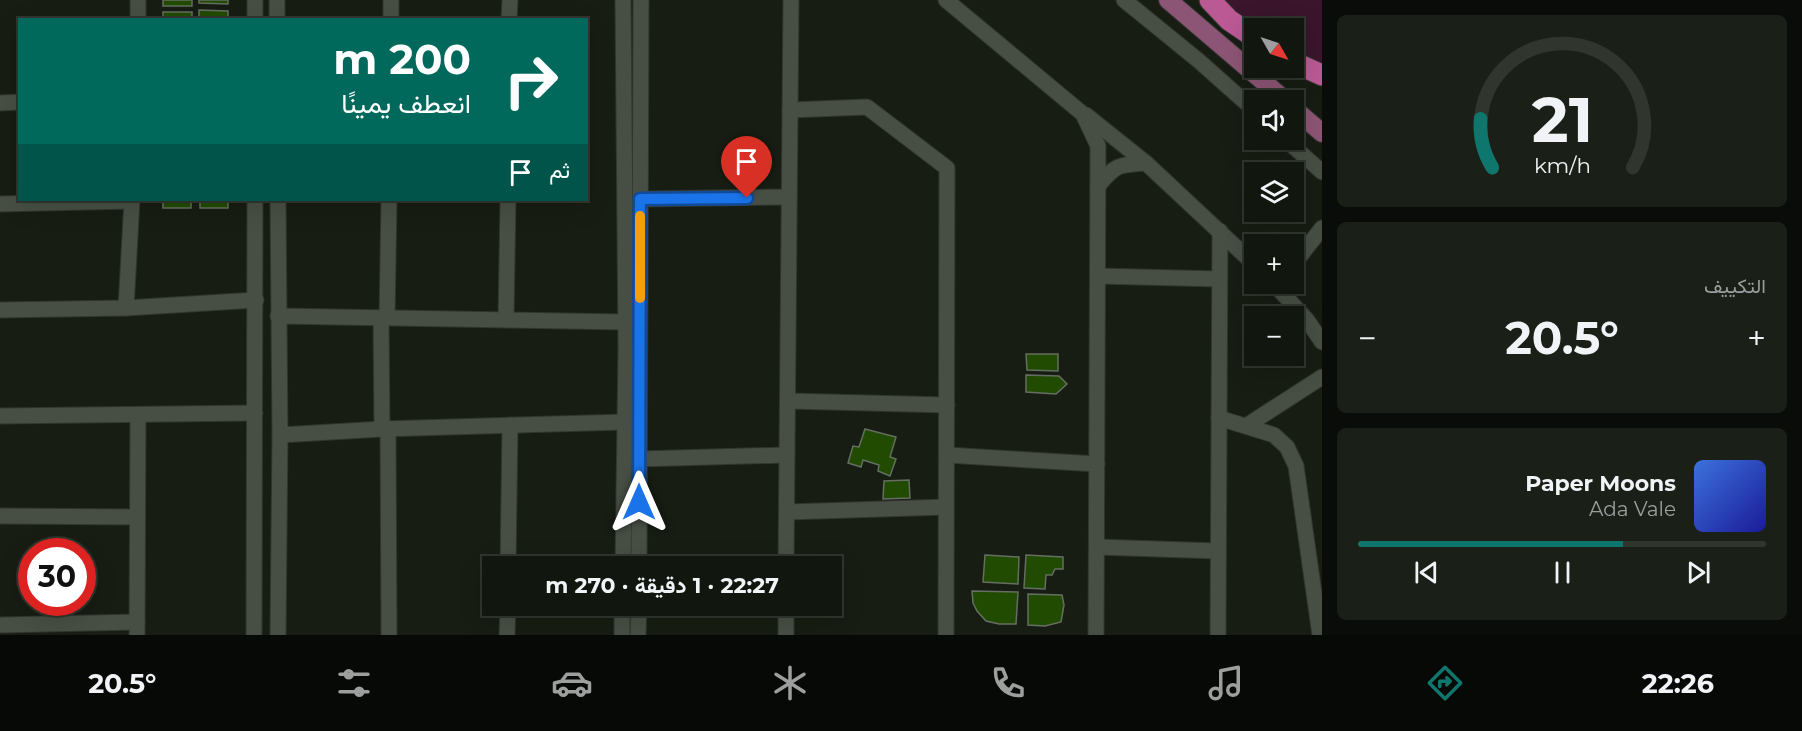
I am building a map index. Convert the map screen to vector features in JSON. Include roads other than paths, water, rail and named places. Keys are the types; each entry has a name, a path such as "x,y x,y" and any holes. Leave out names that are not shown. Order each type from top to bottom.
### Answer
{"highway":[{"path":"1210,0 1229,20 1244,30"},
{"path":"1304,67 1322,75"}],"main road":[{"path":"1168,0 1273,90"},
{"path":"1304,117 1322,133"}],"street":[{"path":"138,0 138,18"},
{"path":"255,0 255,18"},
{"path":"277,0 277,18"},
{"path":"390,18 391,0"},
{"path":"509,18 510,0"},
{"path":"623,0 626,322 623,556"},
{"path":"639,556 641,0"},
{"path":"786,556 791,0"},
{"path":"946,0 1083,114 1146,163 1244,254"},
{"path":"1124,0 1200,61 1244,101"},
{"path":"0,103 18,102"},
{"path":"790,110 867,107 947,168 946,635"},
{"path":"1083,114 1098,146 1096,635"},
{"path":"1298,150 1322,172"},
{"path":"1098,186 1111,170 1121,165 1146,163"},
{"path":"640,199 789,197"},
{"path":"0,204 99,201"},
{"path":"126,308 132,201"},
{"path":"254,635 255,201"},
{"path":"278,201 280,435 278,635"},
{"path":"388,201 384,318 388,635"},
{"path":"506,320 508,201"},
{"path":"1304,251 1322,228"},
{"path":"1218,635 1220,231"},
{"path":"1098,276 1220,279"},
{"path":"1284,294 1322,342"},
{"path":"0,310 126,308 256,300"},
{"path":"278,316 626,322"},
{"path":"1246,426 1322,377"},
{"path":"788,401 947,405"},
{"path":"0,416 255,413"},
{"path":"0,625 137,628 138,414"},
{"path":"1219,418 1274,435 1287,447 1296,466 1320,635"},
{"path":"280,435 385,429 625,422"},
{"path":"508,556 510,425"},
{"path":"946,454 1097,464"},
{"path":"639,459 787,455"},
{"path":"787,512 946,507"},
{"path":"0,516 137,517"},
{"path":"1097,547 1218,551"},
{"path":"507,635 508,616"},
{"path":"622,616 622,635"},
{"path":"638,635 639,616"},
{"path":"786,616 786,635"}]}
